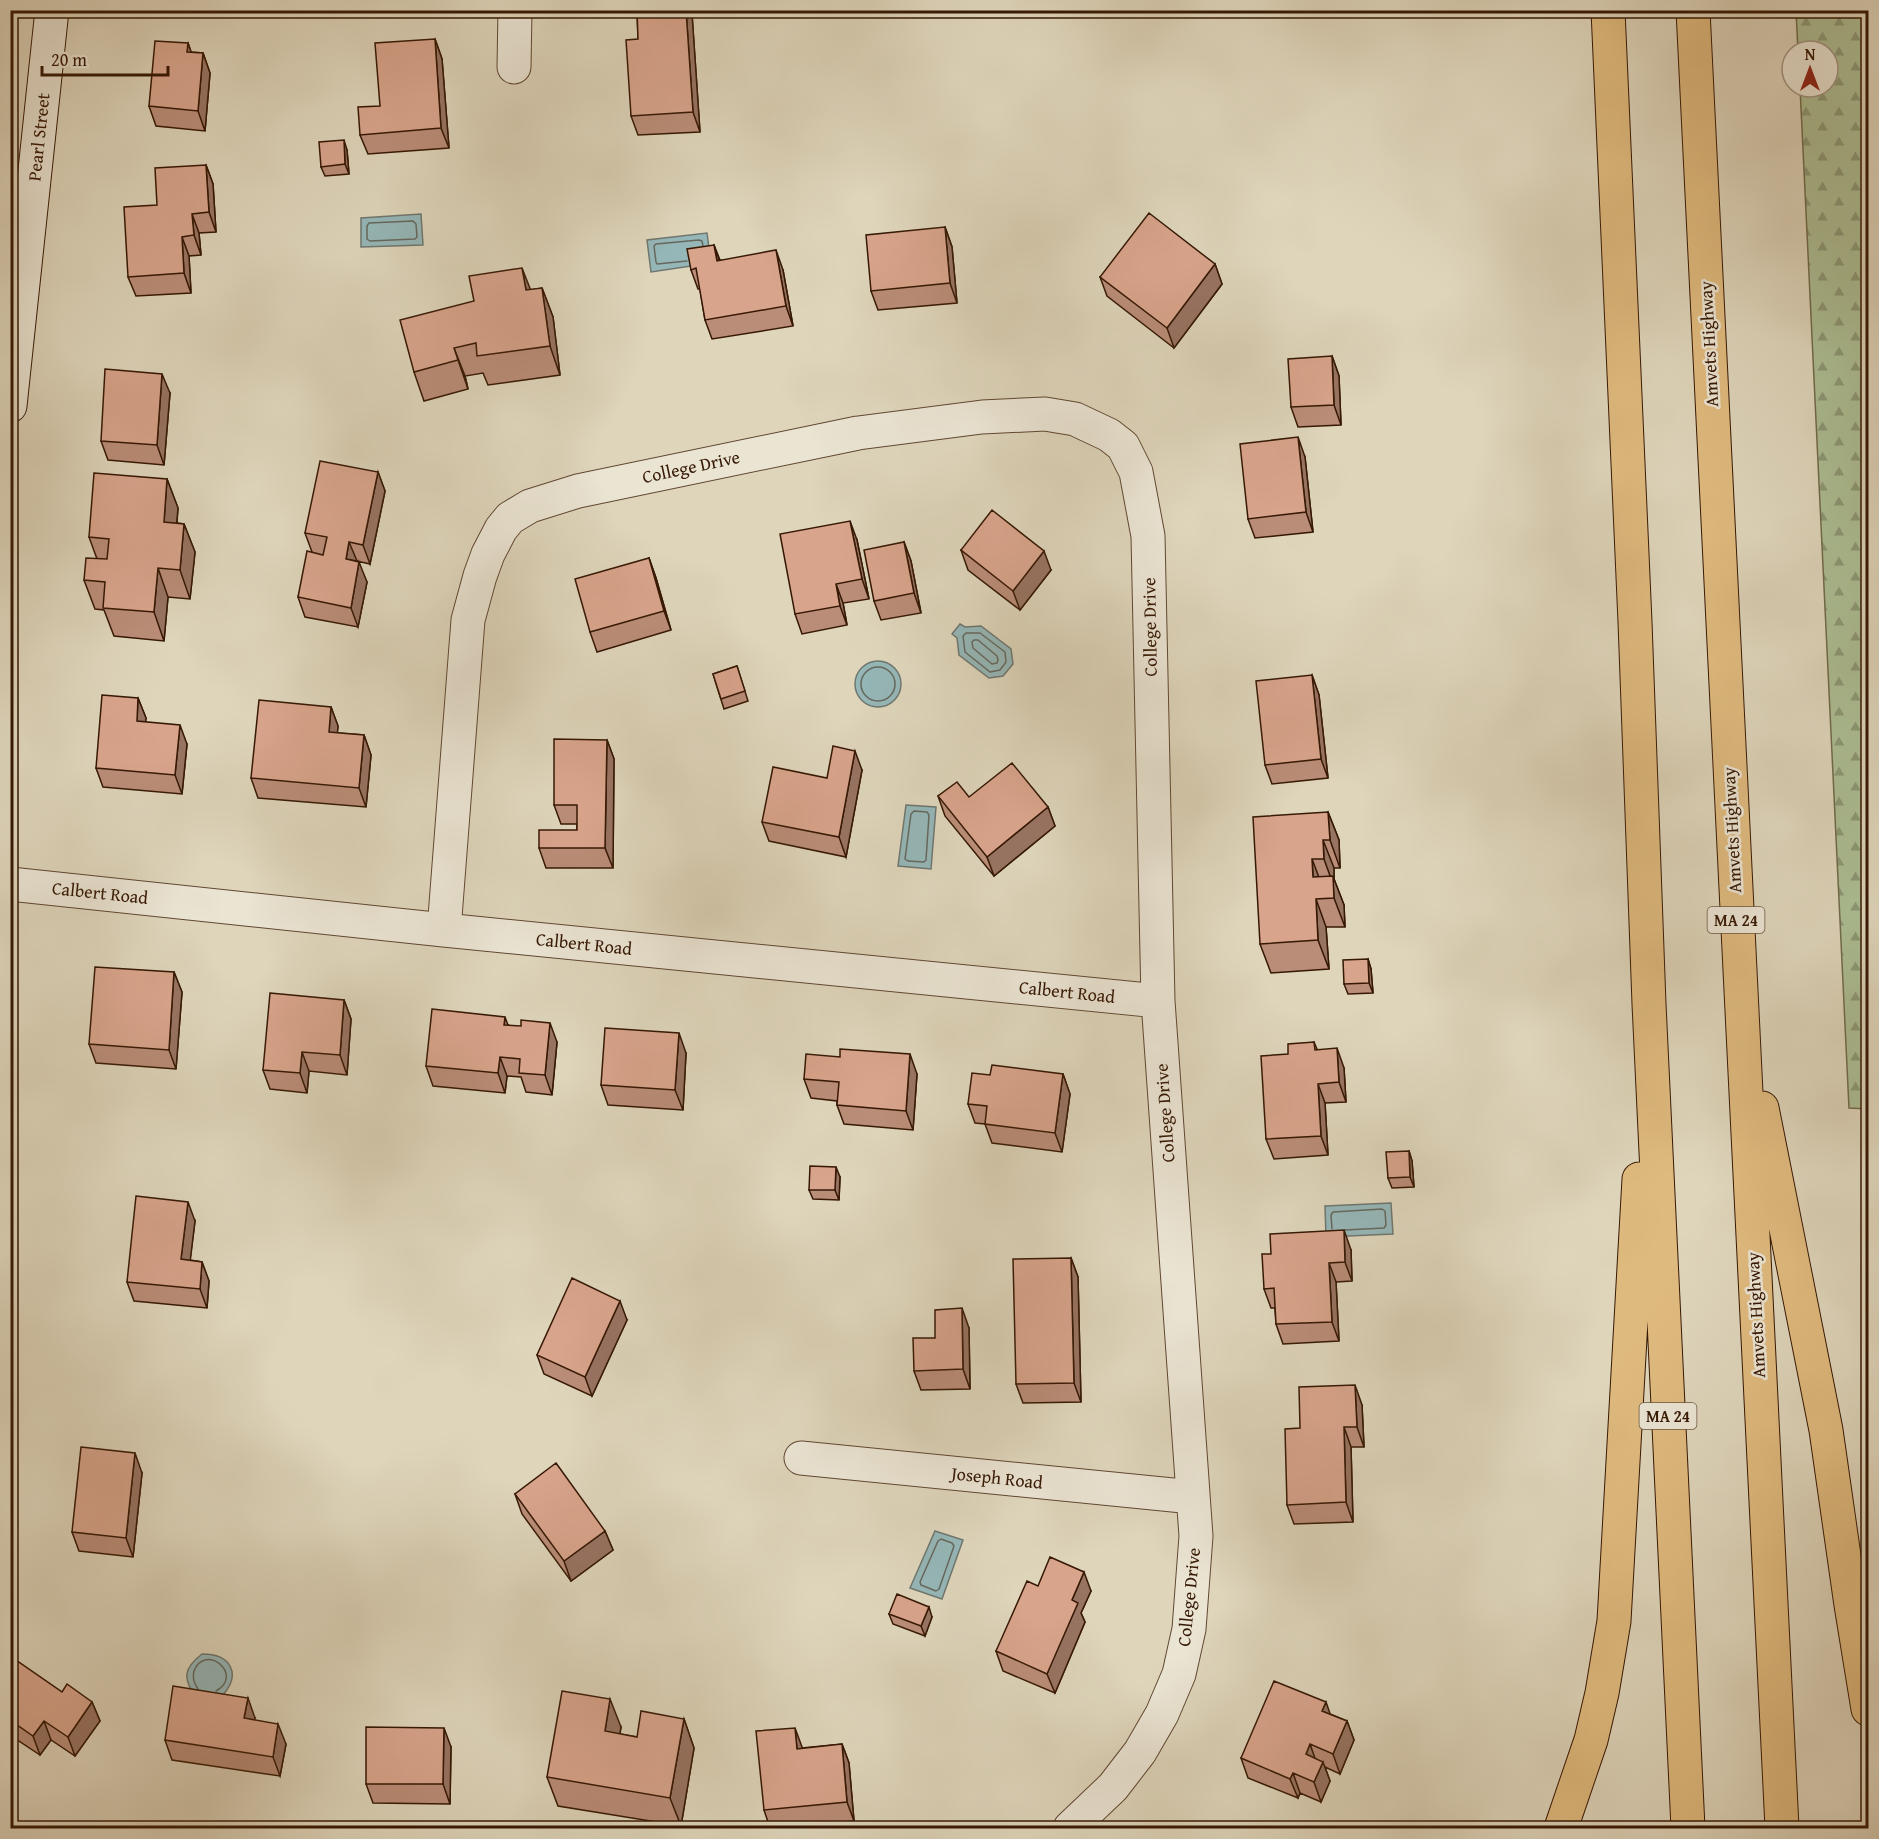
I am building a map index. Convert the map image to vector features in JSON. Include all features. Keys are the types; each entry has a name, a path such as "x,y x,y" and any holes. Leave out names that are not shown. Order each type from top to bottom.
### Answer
{"highway":[{"name":"MA 24","path":"1608,10 1649,1004 1688,1828"},
{"name":"Amvets Highway","path":"1693,10 1782,1828"},
{"path":"1740,993 1826,1430 1851,1605 1869,1709"},
{"path":"1562,1828 1591,1740 1602,1693 1614,1621 1649,1004"}],"street":[{"name":"Pearl Street","path":"10,406 21,218 52,10"},
{"path":"514,67 515,10"},
{"name":"College Drive","path":"444,930 468,620 488,554 501,529 510,518 530,506 578,490 858,433 982,417 1045,414 1076,419 1109,435 1122,446 1136,472 1148,536 1158,1001 1196,1536 1190,1618 1179,1674 1162,1714 1140,1752 1113,1787 1070,1828"},
{"name":"Calbert Road","path":"10,884 1158,1001"},
{"name":"Joseph Road","path":"801,1458 1192,1497"}],"green space":[{"path":"1796,11 1868,11 1868,1109 1849,1108 1801,99 1840,99 1840,39 1797,39"}],"water":[{"path":"421,214 423,245 361,247 361,218"},
{"path":"707,233 711,263 651,272 647,240"},
{"path":"960,624 965,627 981,626 1011,649 1013,664 1003,676 989,678 959,655 957,638 952,634"},
{"path":"878,661 894,668 901,684 894,700 878,707 862,700 855,684 862,668"},
{"path":"906,805 936,807 931,869 898,866"},
{"path":"1391,1203 1393,1234 1326,1237 1325,1206"},
{"path":"935,1531 963,1540 942,1599 910,1588"},
{"path":"202,1654 220,1657 230,1667 231,1680 222,1696 196,1697 188,1684 188,1669"}],"building":[{"path":"637,10 686,10 693,112 631,116 626,40 638,39"},
{"path":"435,39 441,128 360,135 358,107 380,106 375,43"},
{"path":"155,41 188,43 187,52 203,53 198,111 149,106"},
{"path":"344,140 345,164 321,167 319,142"},
{"path":"206,165 209,212 192,214 194,235 182,237 184,273 128,277 124,207 157,205 155,168"},
{"path":"1149,213 1215,264 1167,328 1100,277"},
{"path":"945,227 950,283 871,291 866,235"},
{"path":"714,245 717,261 776,250 786,306 705,320 696,268 691,270 687,249"},
{"path":"522,268 526,290 542,288 550,346 477,356 476,343 454,348 458,360 414,372 400,320 474,301 469,276"},
{"path":"1332,356 1334,405 1291,407 1288,359"},
{"path":"105,369 162,374 157,445 101,441"},
{"path":"1298,437 1306,512 1248,519 1240,444"},
{"path":"320,461 378,472 363,545 349,542 346,559 359,562 351,608 298,597 307,551 323,555 327,537 305,533"},
{"path":"94,473 167,479 164,522 184,524 180,570 158,568 154,612 103,608 105,582 84,580 86,558 107,559 109,539 89,537"},
{"path":"992,510 1044,551 1013,591 961,550"},
{"path":"850,521 862,579 836,584 840,606 795,614 780,534"},
{"path":"904,542 914,593 874,601 864,550"},
{"path":"649,558 664,611 590,632 575,579"},
{"path":"737,666 745,691 721,699 713,674"},
{"path":"1312,675 1321,759 1265,765 1256,681"},
{"path":"102,695 138,698 137,721 180,725 175,775 96,768"},
{"path":"259,700 331,707 329,732 364,735 359,788 251,778"},
{"path":"554,739 607,740 605,848 539,848 539,830 577,830 577,805 554,805"},
{"path":"833,746 855,751 839,837 762,822 773,767 827,778"},
{"path":"1012,763 1048,807 987,857 938,796 957,782 969,797"},
{"path":"1328,812 1330,840 1323,840 1324,859 1312,859 1313,877 1333,876 1334,898 1316,899 1318,940 1260,944 1253,817"},
{"path":"1368,959 1369,983 1344,984 1343,960"},
{"path":"95,967 174,972 169,1050 89,1044"},
{"path":"270,993 344,1000 340,1055 302,1052 300,1073 263,1070"},
{"path":"432,1009 505,1017 504,1025 521,1026 521,1020 550,1023 545,1075 519,1073 520,1059 500,1057 498,1073 426,1066"},
{"path":"605,1028 679,1033 675,1090 601,1085"},
{"path":"1314,1042 1315,1050 1337,1048 1339,1082 1318,1084 1321,1136 1266,1139 1261,1056 1288,1054 1288,1044"},
{"path":"840,1049 910,1054 906,1111 837,1105 839,1082 804,1079 806,1054 840,1057"},
{"path":"992,1065 1063,1074 1055,1133 985,1124 987,1106 968,1104 972,1073 990,1075"},
{"path":"1409,1151 1410,1177 1388,1178 1386,1152"},
{"path":"810,1166 836,1167 835,1190 809,1190"},
{"path":"136,1196 188,1202 181,1259 202,1262 200,1289 127,1282"},
{"path":"1344,1230 1345,1262 1329,1263 1332,1322 1276,1324 1274,1288 1264,1289 1262,1254 1271,1254 1270,1234"},
{"path":"1071,1258 1074,1383 1016,1384 1013,1259"},
{"path":"572,1278 620,1301 585,1377 537,1355"},
{"path":"962,1308 963,1369 914,1371 913,1338 935,1338 935,1310"},
{"path":"1355,1385 1357,1427 1344,1427 1346,1502 1287,1505 1285,1429 1300,1428 1299,1387"},
{"path":"81,1447 135,1453 126,1538 72,1532"},
{"path":"556,1463 605,1531 564,1561 515,1494"},
{"path":"1050,1557 1084,1572 1072,1600 1078,1603 1047,1674 996,1651 1027,1581 1038,1586"},
{"path":"897,1594 929,1607 921,1626 889,1614"},
{"path":"10,1656 62,1692 67,1684 92,1702 68,1737 44,1721 33,1736 10,1720"},
{"path":"1274,1681 1326,1702 1322,1711 1347,1721 1333,1754 1310,1744 1306,1754 1323,1762 1314,1782 1293,1773 1290,1779 1241,1758"},
{"path":"173,1686 248,1698 244,1718 278,1724 273,1757 165,1740"},
{"path":"562,1691 610,1699 605,1731 637,1737 641,1711 684,1719 670,1798 547,1777"},
{"path":"366,1727 444,1728 443,1784 366,1784"},
{"path":"795,1728 797,1749 842,1744 847,1802 764,1810 756,1731"}]}
